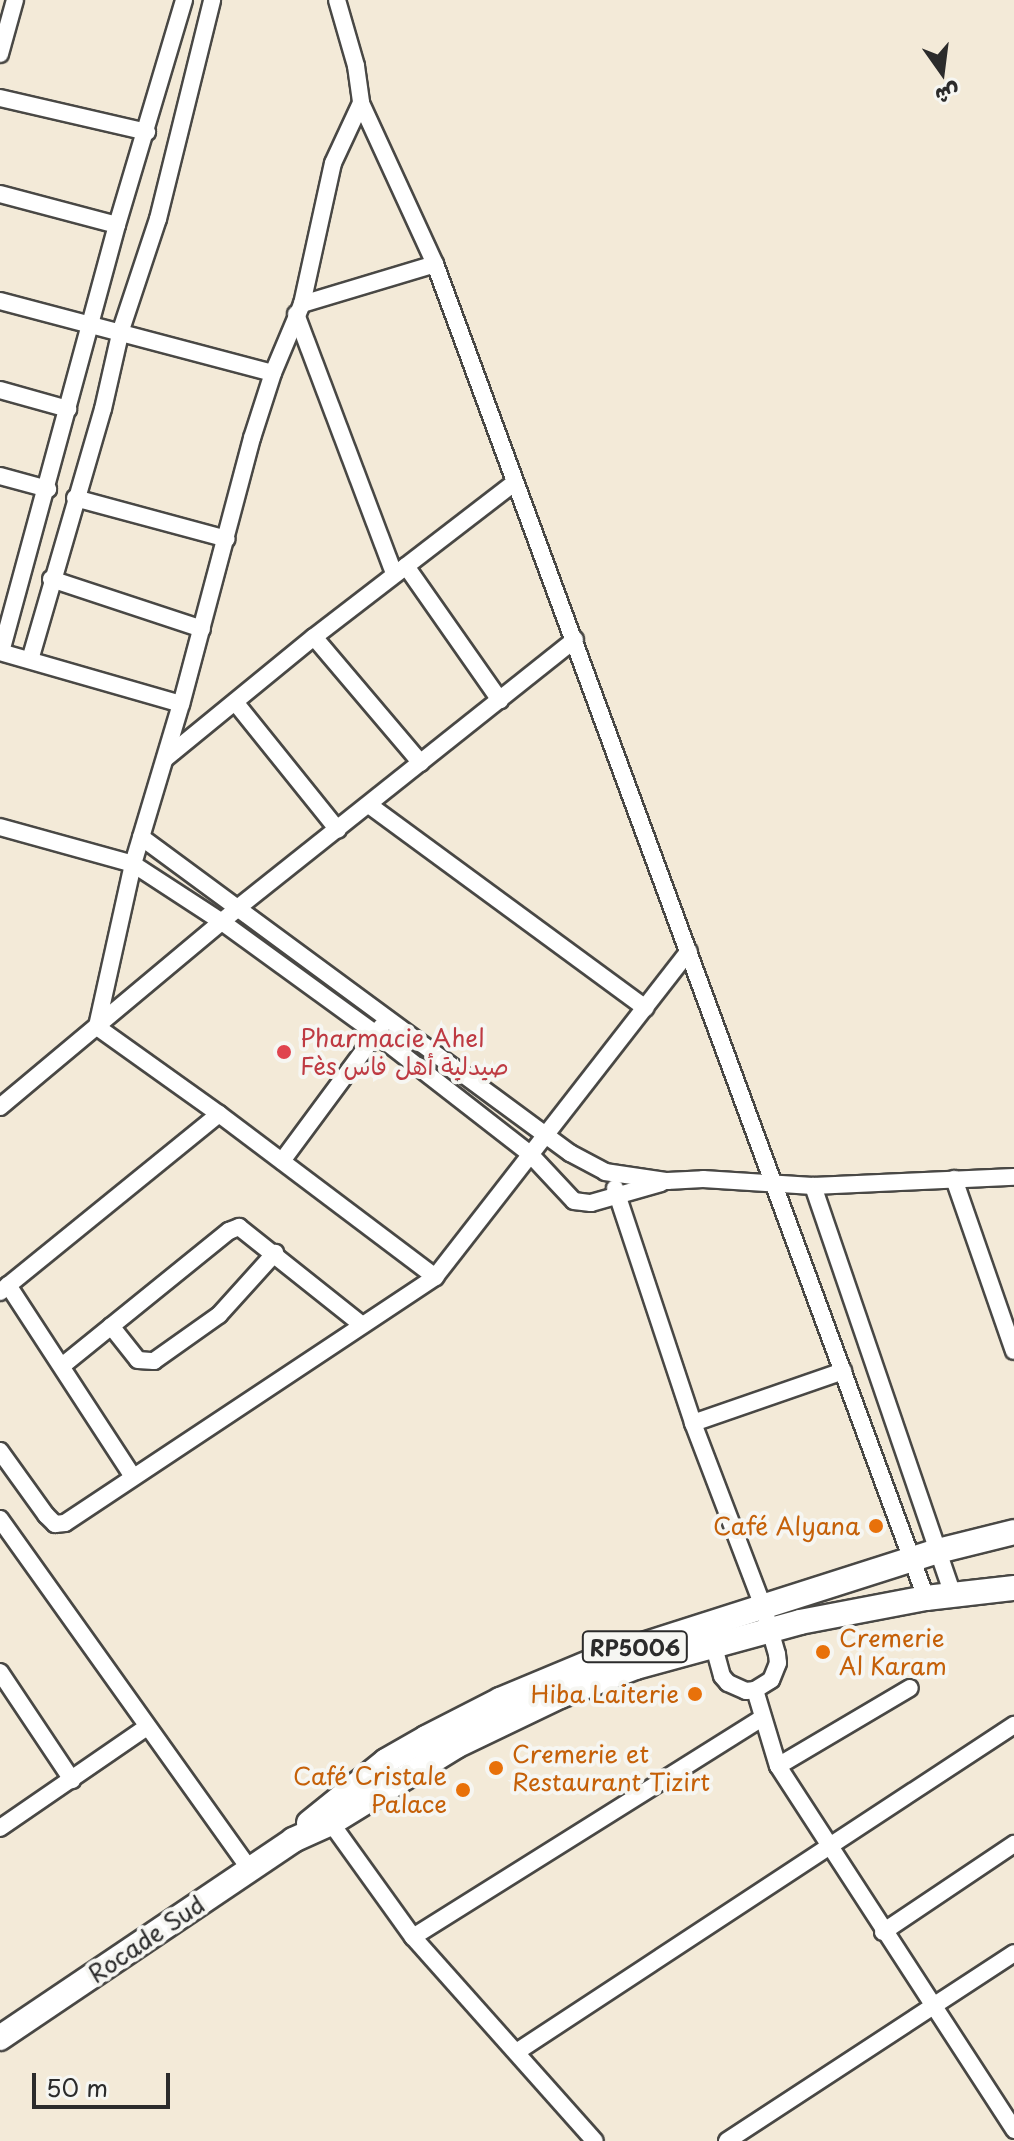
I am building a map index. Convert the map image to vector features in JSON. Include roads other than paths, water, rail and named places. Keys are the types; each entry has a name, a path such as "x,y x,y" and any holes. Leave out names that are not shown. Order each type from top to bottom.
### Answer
{"main road":[{"name":"RP5006","path":"768,1620 912,1560 1014,1532"},
{"name":"RP5006","path":"327,1816 395,1756 500,1700 596,1660 768,1620 1014,1588"},
{"name":"Rocade Sud","path":"0,2038 327,1816"}],"street":[{"path":"1,46 15,0"},
{"path":"181,704 1,652 48,489 117,225 184,0"},
{"path":"30,660 121,330 158,219 212,0"},
{"path":"337,0 356,66 361,103 435,264 926,1598"},
{"path":"0,98 147,132"},
{"path":"97,1027 133,864 273,373 299,309 333,163 361,103"},
{"path":"0,194 117,225"},
{"path":"299,309 435,264"},
{"path":"0,301 121,330 273,373"},
{"path":"299,309 400,570 500,700"},
{"path":"0,390 68,409"},
{"path":"0,476 48,489"},
{"path":"164,759 314,637 514,483"},
{"path":"75,498 227,539"},
{"path":"51,579 202,629"},
{"path":"314,637 421,763"},
{"path":"0,1107 240,906 575,640"},
{"path":"235,702 338,830"},
{"path":"369,805 645,1008"},
{"path":"0,827 133,864 222,922 376,1034 530,1154 574,1201 586,1203 615,1197 667,1181"},
{"path":"141,837 240,906 570,1153 614,1174 667,1181 813,1186 1014,1177"},
{"path":"0,1451 36,1505 57,1524 73,1520 435,1277 689,951"},
{"path":"282,1161 389,1016"},
{"path":"97,1027 219,1114 435,1277"},
{"path":"133,1477 62,1366 4,1289 219,1114"},
{"path":"614,1174 615,1197 693,1423 768,1620 777,1654 776,1672 771,1680 755,1690 746,1691 728,1683 711,1635"},
{"path":"954,1179 1014,1351"},
{"path":"813,1186 953,1595"},
{"path":"62,1366 234,1228 242,1227 362,1325"},
{"path":"111,1326 140,1362 154,1361 219,1315 275,1253"},
{"path":"693,1423 843,1371"},
{"path":"0,1519 250,1869"},
{"path":"0,1672 72,1780"},
{"path":"778,1766 910,1688"},
{"path":"755,1690 778,1766 1014,2130"},
{"path":"413,1937 762,1718"},
{"path":"518,2051 1014,1725"},
{"path":"0,1828 147,1727"},
{"path":"327,1816 413,1937 518,2051 595,2141"},
{"path":"883,1932 1014,1844"},
{"path":"727,2141 1014,1953"}],"place":[{"name":"Pharmacie Ahel Fès صيدلية أهل فاس","path":"284,1052"},
{"name":"Café Alyana","path":"876,1526"},
{"name":"Cremerie Al Karam","path":"823,1652"},
{"name":"Hiba Laiterie","path":"695,1694"},
{"name":"Cremerie et Restaurant Tizirt","path":"496,1768"},
{"name":"Café Cristale Palace","path":"463,1790"}]}
